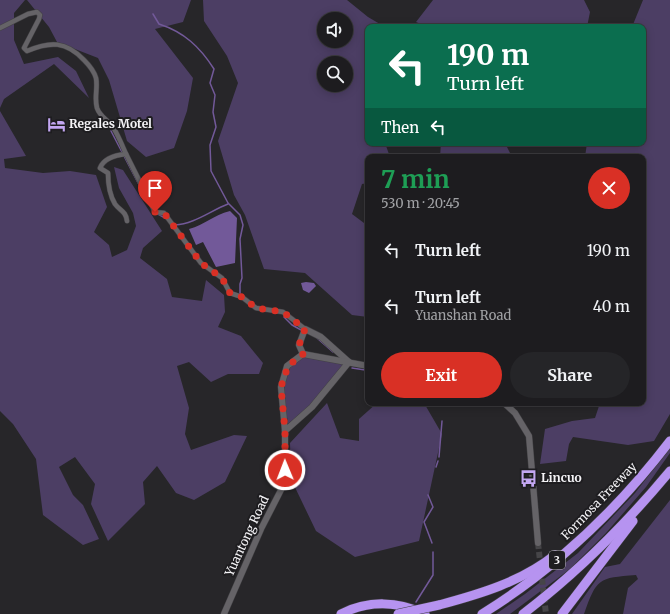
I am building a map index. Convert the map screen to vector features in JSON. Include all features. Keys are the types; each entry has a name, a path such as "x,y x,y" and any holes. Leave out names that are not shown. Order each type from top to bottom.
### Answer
{"highway":[{"name":"Formosa Freeway","path":"482,614 513,595 566,553 624,496 670,441"},
{"name":"3","path":"523,614 552,592 615,534 670,471"},
{"path":"398,614 439,605 495,589 524,575 547,561 624,496"},
{"path":"562,614 626,532 648,498"},
{"path":"565,614 573,600"},
{"path":"341,614 368,605 385,604 402,606 425,614"}],"street":[{"path":"0,28 28,14 37,12 40,15 39,19 24,48 26,50 48,43 70,47 77,52 92,68 95,76 95,96 97,109 102,117 112,125 155,212 164,213 201,263 222,278 230,293 242,297 256,308 283,312 305,331 320,337 349,362"},
{"path":"126,154 118,155 106,160 100,168 108,173 110,192 116,204 124,211 127,221"},
{"path":"305,331 299,345 301,355 365,365"},
{"name":"Yuantong Road","path":"224,614 261,529 283,486 285,478 285,431 281,387 282,379 288,366 301,355"},
{"path":"285,431 312,407 349,362"},
{"path":"507,406 515,413 529,436 538,543"}],"shaded area":[{"path":"0,0 25,0 14,13 14,40 24,64 58,57 76,71 89,98 54,64 4,99 0,108"},
{"path":"27,0 191,0 183,22 155,29 193,78 187,111 174,148 146,157 127,141 109,80 98,58 57,42 49,27"},
{"path":"203,0 347,0 368,17 380,24 365,24 365,146 386,146 389,154 365,154 365,184 362,184 352,214 365,224 365,317 352,315 305,273 264,269 245,215 234,195 218,141 238,83 227,56 204,21"},
{"path":"433,0 584,0 590,12 588,24 421,24 416,22"},
{"path":"643,0 670,0 670,414 654,441 628,445 573,437 569,444 566,461 540,464 545,429 572,421 595,418 599,406 646,406 646,154 585,154 587,146 646,146 646,24 633,24"},
{"path":"0,111 26,156 4,159 5,168 43,173 70,171 96,175 107,207 94,232 109,245 112,257 127,250 136,226 133,213 119,188 114,167 123,170 162,231 143,248 140,258 167,279 172,297 202,301 206,280 224,295 225,312 218,327 241,336 263,363 259,374 228,374 211,382 189,362 177,366 189,408 185,434 191,450 234,435 247,436 225,482 194,500 176,493 157,466 143,482 145,504 108,541 91,504 95,484 75,457 59,467 73,495 83,505 99,539 83,545 43,515 36,459 13,424 0,411"},
{"path":"441,146 506,146 510,154 440,154"},
{"path":"230,211 237,218 235,263 216,267 203,242 196,245 189,229"},
{"path":"301,283 314,283 316,286 309,293 303,290"},
{"path":"297,356 344,364 310,405 288,424 284,388 287,374"},
{"path":"327,403 340,438 359,441 359,419 374,406 426,406 442,434 419,541 355,557 316,531 291,479 290,443"},
{"path":"670,448 670,453 646,487 606,533 570,569 510,614 496,614 525,594 578,553 635,493"},
{"path":"670,500 670,614 623,614 628,588 638,579 636,575 614,577 601,582 592,593 584,614 572,614 605,567 620,564"}],"waterway":[{"path":"153,14 159,24 176,31 191,41 209,61 214,69 210,83 215,95 213,112 216,127 210,145 211,171 228,203 240,215 243,225 240,239 242,278 240,284 240,295"},
{"path":"111,131 149,204"},
{"path":"175,225 195,220 228,204"},
{"path":"158,214 165,218"},
{"path":"284,317 292,325 303,331"},
{"path":"317,338 333,352"},
{"path":"352,368 365,370"},
{"path":"439,457 442,421"},
{"path":"436,467 438,461"},
{"path":"428,495 433,507 424,522 432,543"},
{"path":"416,602 433,575 433,552"}],"tunnel":[{"path":"538,543 546,614"}],"place":[{"name":"Regales Motel","path":"56,124"},
{"name":"Lincuo","path":"528,478"}],"route":[{"path":"155,212 164,213 201,263 222,278 230,293 242,297 256,308 283,312 305,329 299,345 303,354 292,361 282,379 281,387 285,431 285,470"}]}
